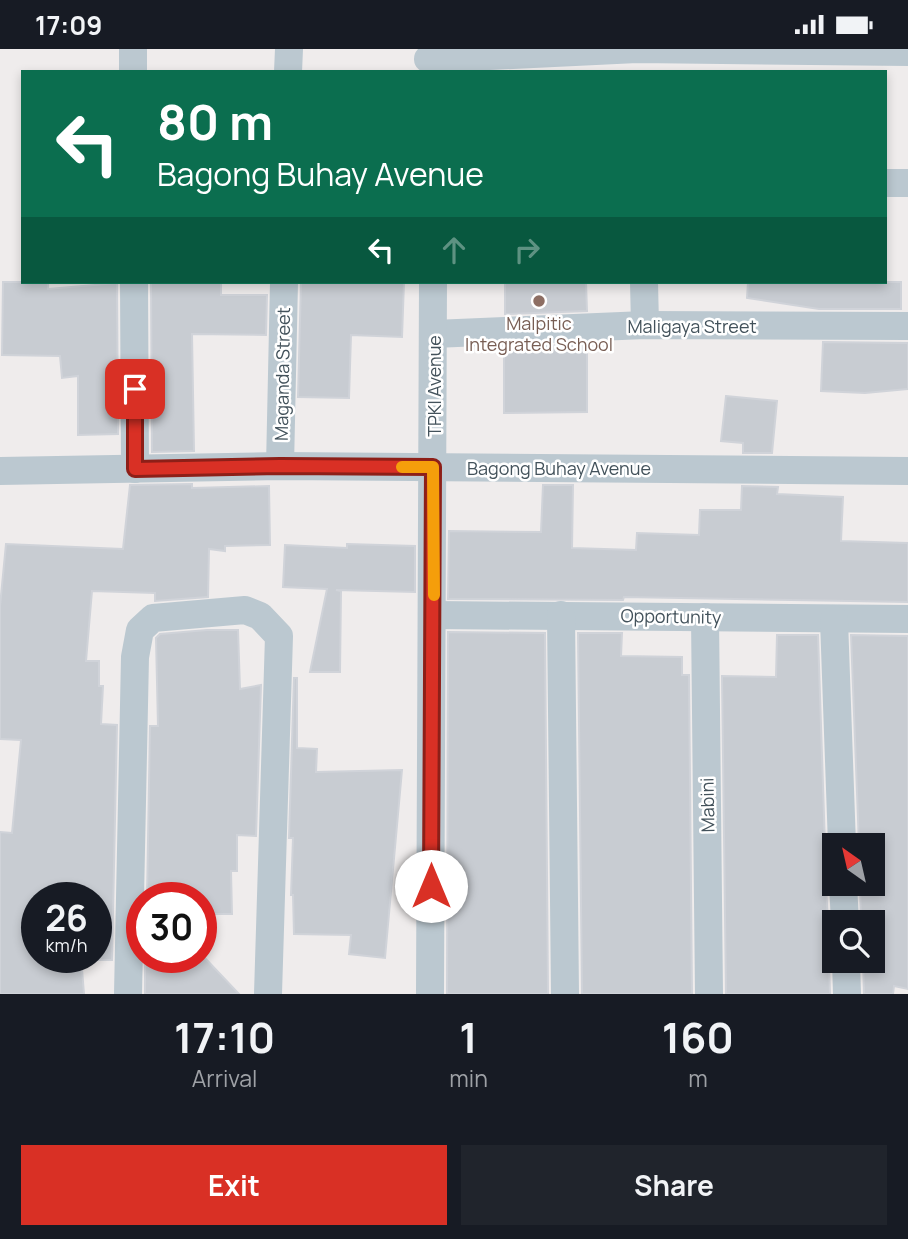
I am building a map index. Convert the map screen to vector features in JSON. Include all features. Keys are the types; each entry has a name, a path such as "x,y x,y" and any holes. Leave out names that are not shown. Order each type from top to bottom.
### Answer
{"street":[{"path":"133,49 133,70"},
{"path":"288,70 289,49"},
{"path":"638,49 638,70"},
{"path":"428,60 638,49 908,52"},
{"path":"887,183 908,183"},
{"path":"134,284 135,469"},
{"name":"Maganda Street","path":"280,466 284,284"},
{"name":"TPKI Avenue","path":"430,994 434,615 433,284"},
{"path":"644,284 645,325"},
{"name":"Maligaya Street","path":"434,334 645,325 908,326"},
{"name":"Bagong Buhay Avenue","path":"0,471 280,466 908,471"},
{"path":"128,994 135,657 140,630 153,618 245,610 260,616 279,636 268,994"},
{"name":"Opportunity","path":"434,615 908,619"},
{"path":"561,615 565,994"},
{"name":"Mabini","path":"705,617 709,994"},
{"path":"834,620 842,833"},
{"path":"846,973 847,994"}],"building":[{"path":"3,282 48,284 48,289 117,284 118,434 78,435 78,376 62,378 60,356 2,355"},
{"path":"901,282 901,309 819,309 747,298 748,284"},
{"path":"151,284 221,284 221,295 267,295 266,335 192,334 194,451 152,452"},
{"path":"301,284 404,284 402,337 351,335 349,398 298,397"},
{"path":"505,284 586,284 587,311 505,314"},
{"path":"823,342 908,343 908,389 865,393 821,391"},
{"path":"587,344 587,412 504,413 504,348"},
{"path":"726,396 777,401 772,453 743,453 743,443 721,441"},
{"path":"192,484 192,488 269,486 270,545 225,546 225,551 209,549 208,597 155,601 155,593 92,591 86,661 99,661 99,686 103,686 101,724 117,725 112,960 112,882 21,882 21,973 82,973 84,994 0,994 0,832 12,833 21,740 0,739 0,606 6,544 123,549 130,485"},
{"path":"543,485 573,485 572,548 636,550 637,533 699,535 700,510 741,510 742,486 778,487 777,494 843,497 841,541 908,543 908,602 624,597 623,600 448,599 449,531 541,532"},
{"path":"347,544 415,546 415,592 336,590 341,591 340,672 310,672 327,589 283,587 285,545 347,548"},
{"path":"238,630 240,689 261,685 256,836 237,835 237,871 231,871 232,914 217,914 217,882 147,882 150,726 158,726 156,638 160,634"},
{"path":"448,632 545,633 548,994 447,994"},
{"path":"578,633 622,633 621,656 682,657 682,675 689,675 692,994 582,994"},
{"path":"777,635 818,635 825,833 822,833 822,896 827,896 827,910 822,910 822,973 829,973 830,994 726,994 722,676 776,677"},
{"path":"851,635 908,636 908,989 894,986 893,994 864,994 863,973 885,973 885,910 861,910 860,896 886,896 886,833 859,833"},
{"path":"294,678 297,678 297,748 317,749 316,772 402,770 385,958 349,954 351,935 294,934 291,895 293,838 289,838"},
{"path":"217,971 239,994 145,994 145,973 217,973"}],"slow traffic":[{"path":"402,467 433,467 434,595"}],"place":[{"name":"Malpitic Integrated School","path":"539,301"}],"route":[{"path":"135,389 135,469 433,467 431,886"}]}
